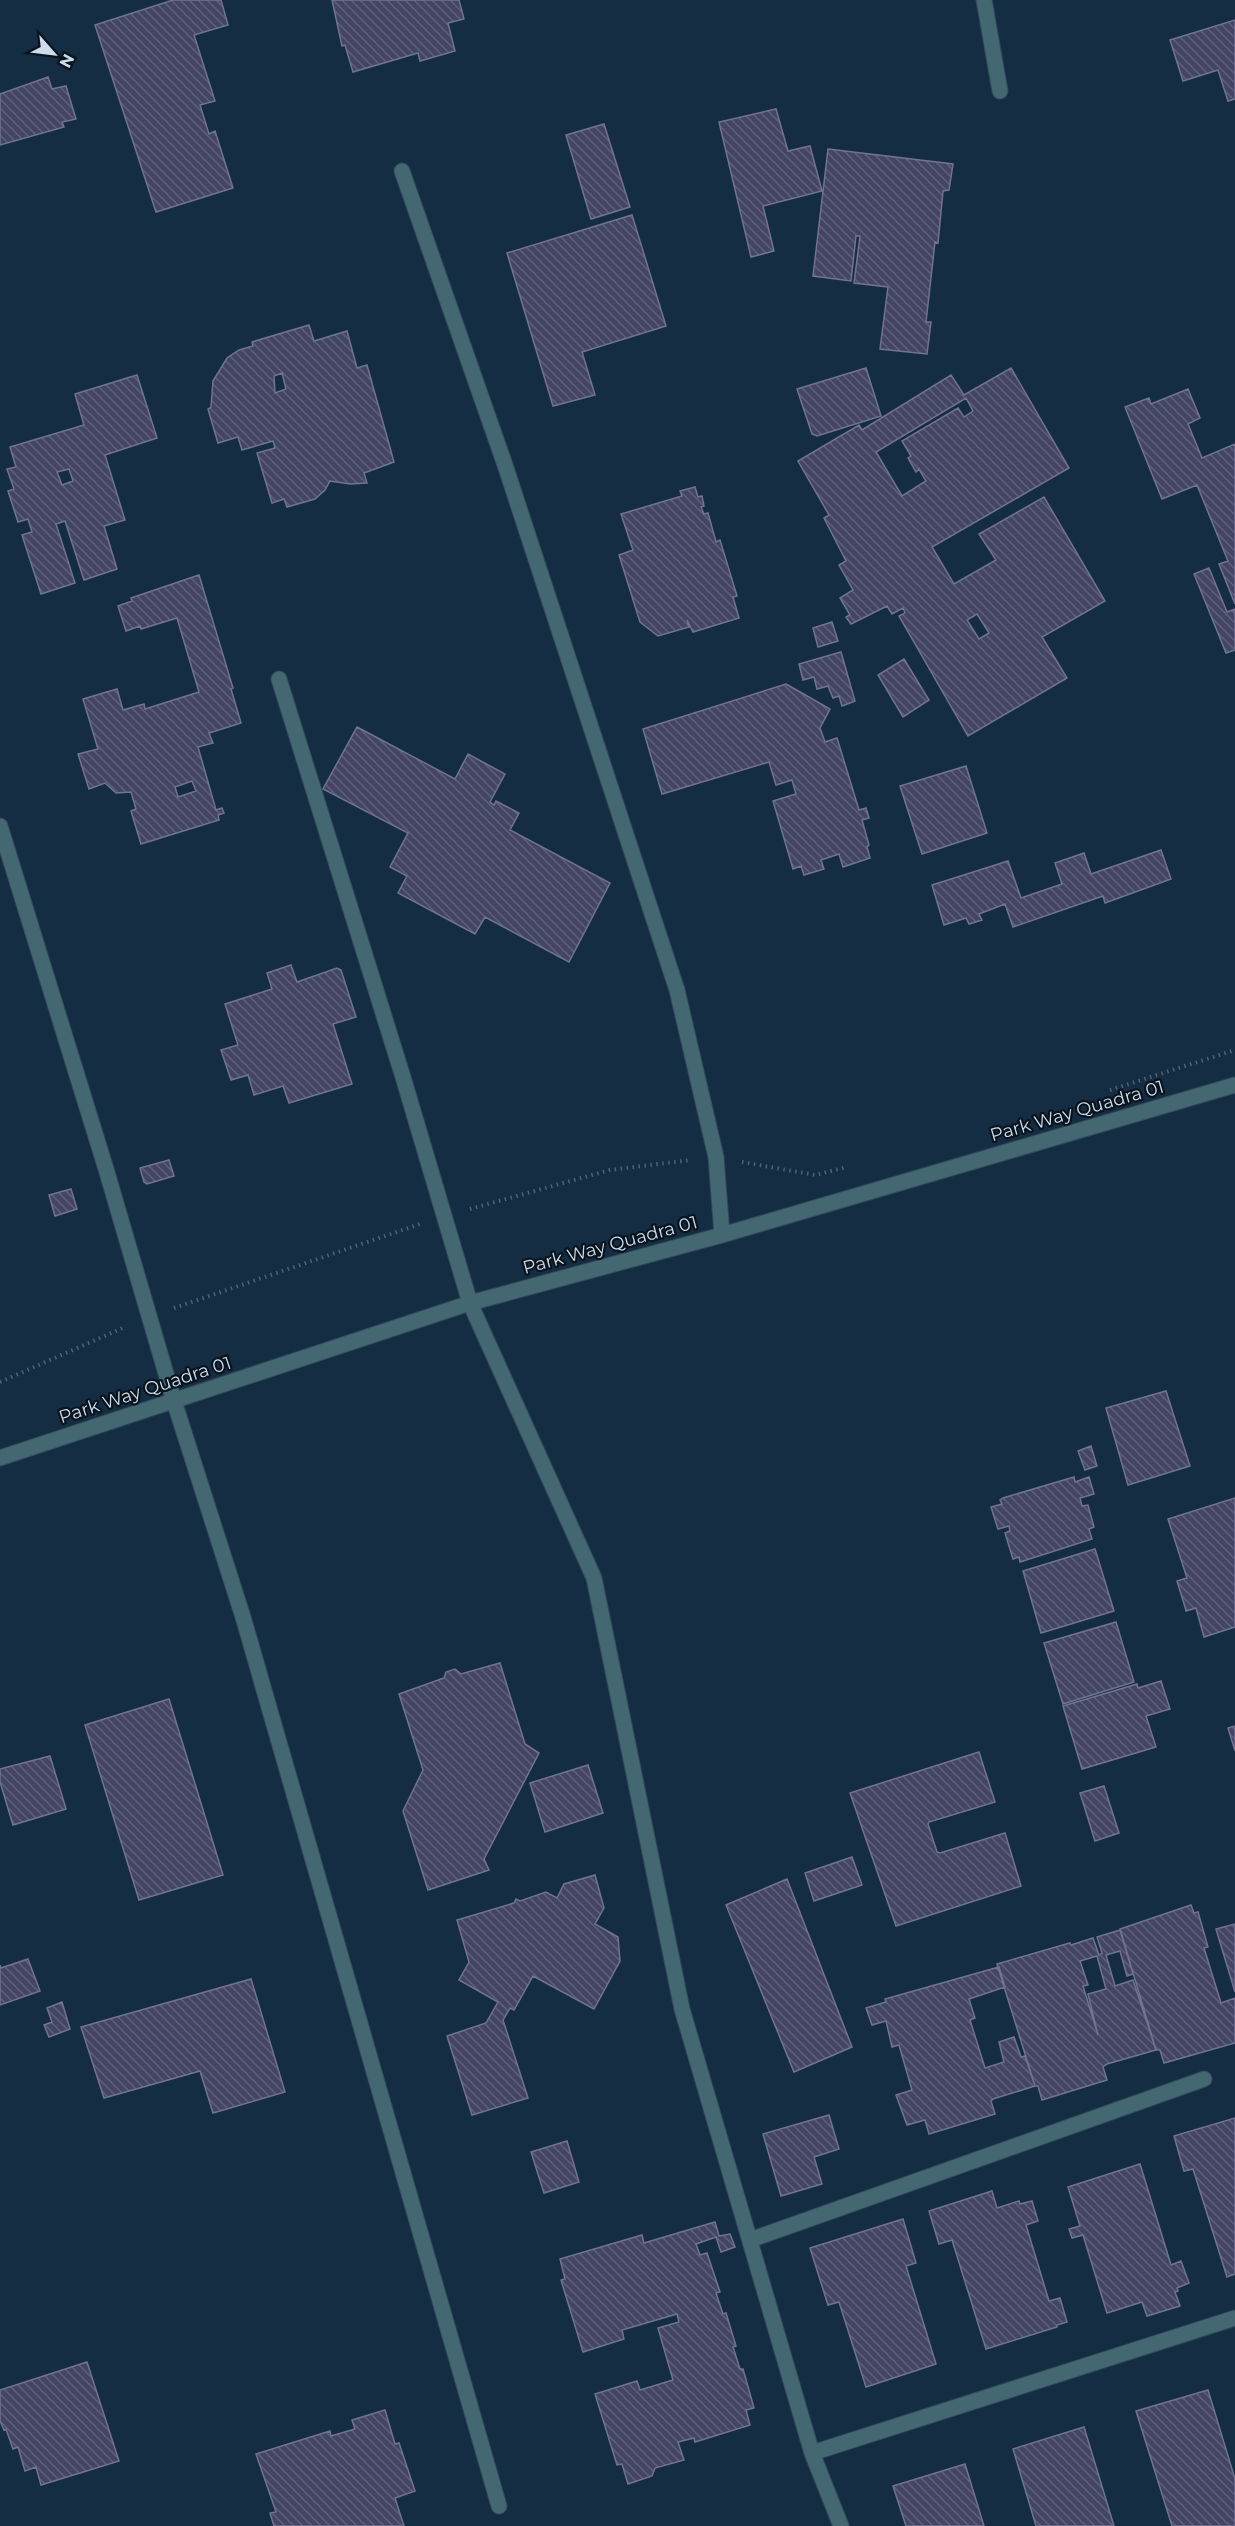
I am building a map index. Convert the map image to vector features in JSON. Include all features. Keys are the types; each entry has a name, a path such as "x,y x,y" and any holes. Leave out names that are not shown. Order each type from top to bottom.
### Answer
{"street":[{"path":"984,0 1000,91"},
{"path":"402,171 505,465 677,990 716,1157 722,1234"},
{"path":"279,679 470,1303 594,1578 682,2009 812,2453 841,2526"},
{"path":"0,826 106,1169 148,1317 243,1617 498,2506"},
{"name":"Park Way Quadra 01","path":"0,1458 470,1303 722,1234 1235,1085"},
{"path":"750,2240 1204,2079"},
{"path":"812,2453 1235,2318"}],"path":[{"path":"1102,1092 1235,1050"},
{"path":"0,1383 148,1317 444,1216 610,1170 716,1157 815,1175 848,1167"}],"building":[{"path":"173,0 221,0 228,25 194,35 215,101 200,105 209,134 215,131 233,188 156,212 95,25"},
{"path":"332,0 459,0 464,19 448,23 455,51 420,61 418,53 353,72 345,45 342,46"},
{"path":"1235,20 1235,99 1228,101 1218,70 1183,81 1170,40"},
{"path":"48,77 52,89 66,86 76,119 62,122 64,127 0,145 0,94"},
{"path":"776,109 788,151 810,146 822,191 763,206 774,251 751,257 719,122"},
{"path":"604,124 630,207 591,219 566,135"},
{"path":"828,149 953,164 949,190 943,191 938,243 935,242 926,322 931,322 927,354 880,349 888,287 854,283 860,236 856,236 851,281 813,276"},
{"path":"632,215 666,326 582,352 595,395 553,406 507,253"},
{"path":"309,325 314,341 347,331 357,368 367,365 394,462 364,473 367,483 350,484 330,481 325,490 315,499 287,507 284,499 272,503 257,453 275,448 273,441 242,450 238,437 218,443 208,409 211,407 213,381 227,358 239,350 253,346 252,342","holes":["282,373 286,389 275,393 274,376"]},
{"path":"866,368 881,416 817,436 812,434 797,389"},
{"path":"1011,368 1069,468 932,547 954,584 996,560 979,534 1044,497 1105,601 1042,637 1067,678 968,736 899,616 905,613 903,608 892,614 887,606 851,624 846,617 850,615 840,598 853,590 839,565 846,561 824,518 829,515 798,461 859,425 862,430 951,375 964,395","holes":["966,398 973,411 964,417 958,408 902,441 911,456 908,458 916,472 919,469 926,481 902,496 876,452","977,614 989,633 979,639 967,620"]},
{"path":"137,375 157,438 105,455 125,520 104,526 117,569 84,580 65,521 56,524 75,583 41,594 22,535 32,532 28,519 18,522 8,491 14,489 7,469 16,467 10,447 84,425 75,394","holes":["69,469 73,481 62,485 57,472"]},
{"path":"1188,389 1200,418 1188,424 1202,458 1235,444 1235,604 1219,564 1228,561 1197,485 1162,499 1125,407 1149,398 1151,404"},
{"path":"695,487 698,497 702,496 704,506 701,507 704,514 708,513 716,542 720,540 737,596 733,597 739,618 693,632 687,620 689,627 658,636 640,622 619,555 633,550 621,514 682,496 680,491"},
{"path":"1209,568 1227,612 1235,609 1235,650 1226,653 1194,574"},
{"path":"199,575 233,688 231,689 241,723 209,733 213,743 198,747 216,810 222,808 224,813 218,815 219,820 141,844 131,811 136,809 131,792 116,793 105,783 89,789 78,754 98,749 83,699 117,689 123,710 144,704 145,709 199,692 177,618 126,631 118,606 132,601 131,598","holes":["192,781 196,791 178,797 175,787"]},
{"path":"832,622 838,641 818,647 813,628"},
{"path":"841,652 855,701 842,706 839,696 833,698 828,686 817,689 814,677 803,680 799,664"},
{"path":"904,659 929,700 903,717 878,675"},
{"path":"786,684 830,709 820,728 825,742 837,738 859,810 866,808 869,818 862,820 870,858 843,867 839,854 821,860 824,869 804,875 801,866 793,869 773,801 796,794 792,780 776,785 769,762 662,794 643,729"},
{"path":"357,727 455,779 468,754 505,774 490,802 494,805 496,801 519,813 510,830 610,883 569,962 485,917 475,934 398,893 407,876 390,867 408,833 323,789"},
{"path":"966,766 987,833 922,854 900,786"},
{"path":"1161,850 1171,879 1105,903 1103,896 1013,927 1005,904 979,914 982,920 969,924 966,918 944,925 932,885 1008,861 1021,898 1062,884 1055,863 1084,853 1091,874"},
{"path":"291,965 297,982 337,968 341,970 356,1017 333,1024 352,1084 289,1103 283,1086 254,1095 248,1075 231,1080 221,1050 238,1045 225,1004 272,989 267,973"},
{"path":"169,1160 174,1176 147,1184 144,1182 140,1168"},
{"path":"71,1189 77,1209 55,1216 49,1195"},
{"path":"1166,1391 1190,1466 1128,1485 1106,1408"},
{"path":"1091,1446 1097,1466 1085,1470 1078,1451"},
{"path":"1074,1477 1075,1482 1089,1477 1094,1494 1080,1498 1082,1506 1088,1505 1094,1527 1089,1529 1092,1539 1020,1562 1019,1557 1013,1559 1005,1533 1010,1531 1009,1526 998,1529 991,1507 1002,1504 1000,1500 1003,1498"},
{"path":"1235,1498 1235,1627 1204,1637 1196,1608 1186,1611 1177,1581 1187,1578 1168,1519"},
{"path":"1095,1549 1114,1611 1041,1633 1023,1571"},
{"path":"1116,1622 1134,1682 1063,1704 1044,1643"},
{"path":"500,1663 525,1744 539,1753 484,1859 489,1870 428,1890 403,1811 423,1770 399,1694 444,1678 446,1672 455,1669 461,1674"},
{"path":"1161,1681 1170,1709 1146,1716 1156,1747 1082,1769 1063,1706 1137,1684 1138,1688"},
{"path":"169,1699 223,1875 139,1900 85,1725"},
{"path":"1235,1726 1235,1751 1228,1728"},
{"path":"979,1752 995,1802 928,1824 937,1852 940,1853 1005,1833 1021,1886 896,1926 850,1793"},
{"path":"50,1756 66,1809 13,1825 0,1782 0,1769"},
{"path":"588,1765 603,1813 545,1832 530,1783"},
{"path":"1104,1786 1119,1833 1095,1841 1080,1793"},
{"path":"852,1857 862,1885 814,1901 805,1873"},
{"path":"595,1875 604,1908 595,1924 618,1937 620,1961 594,2009 533,1976 514,2010 510,2008 503,2020 528,2098 472,2115 447,2036 486,2023 498,2002 459,1980 469,1962 457,1920 514,1903 516,1899 520,1901 546,1892 557,1898 564,1884"},
{"path":"787,1879 852,2047 794,2072 726,1905"},
{"path":"1191,1905 1194,1913 1198,1912 1208,1947 1204,1948 1221,2003 1235,1998 1235,2043 1164,2063 1160,2050 1156,2050 1120,1929"},
{"path":"1235,1924 1235,1992 1216,1929"},
{"path":"1120,1930 1133,1974 1127,1976 1120,1951 1106,1955 1115,1986 1133,1980 1156,2050 1107,2064 1103,2067 1107,2080 1042,2100 1038,2086 1035,2086 997,1964 1093,1938 1099,1955 1102,1953 1097,1937","holes":["1097,1956 1106,1989 1088,1994 1098,2035 1083,1986 1088,1985 1080,1961"]},
{"path":"28,1959 40,1991 0,2005 0,1965 1,1968"},
{"path":"999,1967 1005,1987 969,1999 975,2018 970,2020 985,2068 1004,2062 999,2042 1014,2037 1021,2057 1025,2056 1035,2086 993,2099 991,2101 995,2114 929,2134 925,2120 907,2125 896,2095 912,2090 899,2045 892,2047 886,2021 872,2025 866,2008 886,2002 885,1999"},
{"path":"251,1979 285,2092 213,2113 200,2071 104,2098 81,2027"},
{"path":"62,2002 70,2029 49,2037 44,2025 52,2022 47,2008"},
{"path":"829,2115 839,2149 814,2157 822,2184 781,2196 763,2134"},
{"path":"1235,2118 1235,2274 1227,2277 1193,2169 1184,2171 1174,2136"},
{"path":"567,2141 579,2182 544,2193 531,2152"},
{"path":"1140,2164 1171,2265 1181,2261 1189,2283 1177,2288 1178,2291 1175,2292 1180,2306 1147,2316 1142,2302 1107,2313 1083,2235 1072,2238 1069,2229 1080,2226 1068,2187"},
{"path":"992,2191 997,2208 1019,2201 1020,2204 1032,2201 1038,2221 1026,2225 1049,2301 1060,2298 1067,2322 986,2349 952,2240 939,2244 929,2211"},
{"path":"903,2219 916,2263 906,2266 936,2364 866,2387 839,2302 828,2305 810,2248"},
{"path":"715,2222 719,2236 730,2234 735,2247 721,2252 716,2237 696,2244 700,2255 707,2253 720,2292 716,2293 723,2314 726,2313 740,2369 743,2369 754,2408 746,2410 750,2425 695,2442 694,2438 678,2442 684,2460 655,2468 652,2476 628,2484 622,2464 617,2465 595,2394 637,2381 640,2390 673,2380 658,2328 679,2322 677,2314 622,2330 624,2339 583,2352 561,2280 565,2279 560,2259 642,2235 644,2243"},
{"path":"87,2362 119,2461 41,2485 36,2467 25,2471 18,2447 13,2449 6,2429 4,2430 0,2421 0,2390"},
{"path":"1208,2390 1235,2479 1235,2526 1172,2526 1136,2411"},
{"path":"385,2410 395,2444 399,2443 415,2491 395,2498 404,2526 274,2526 270,2513 276,2512 256,2454 330,2431 331,2436 355,2429 352,2420"},
{"path":"1084,2427 1114,2526 1036,2526 1013,2449"},
{"path":"965,2464 984,2526 906,2526 893,2486"}]}
